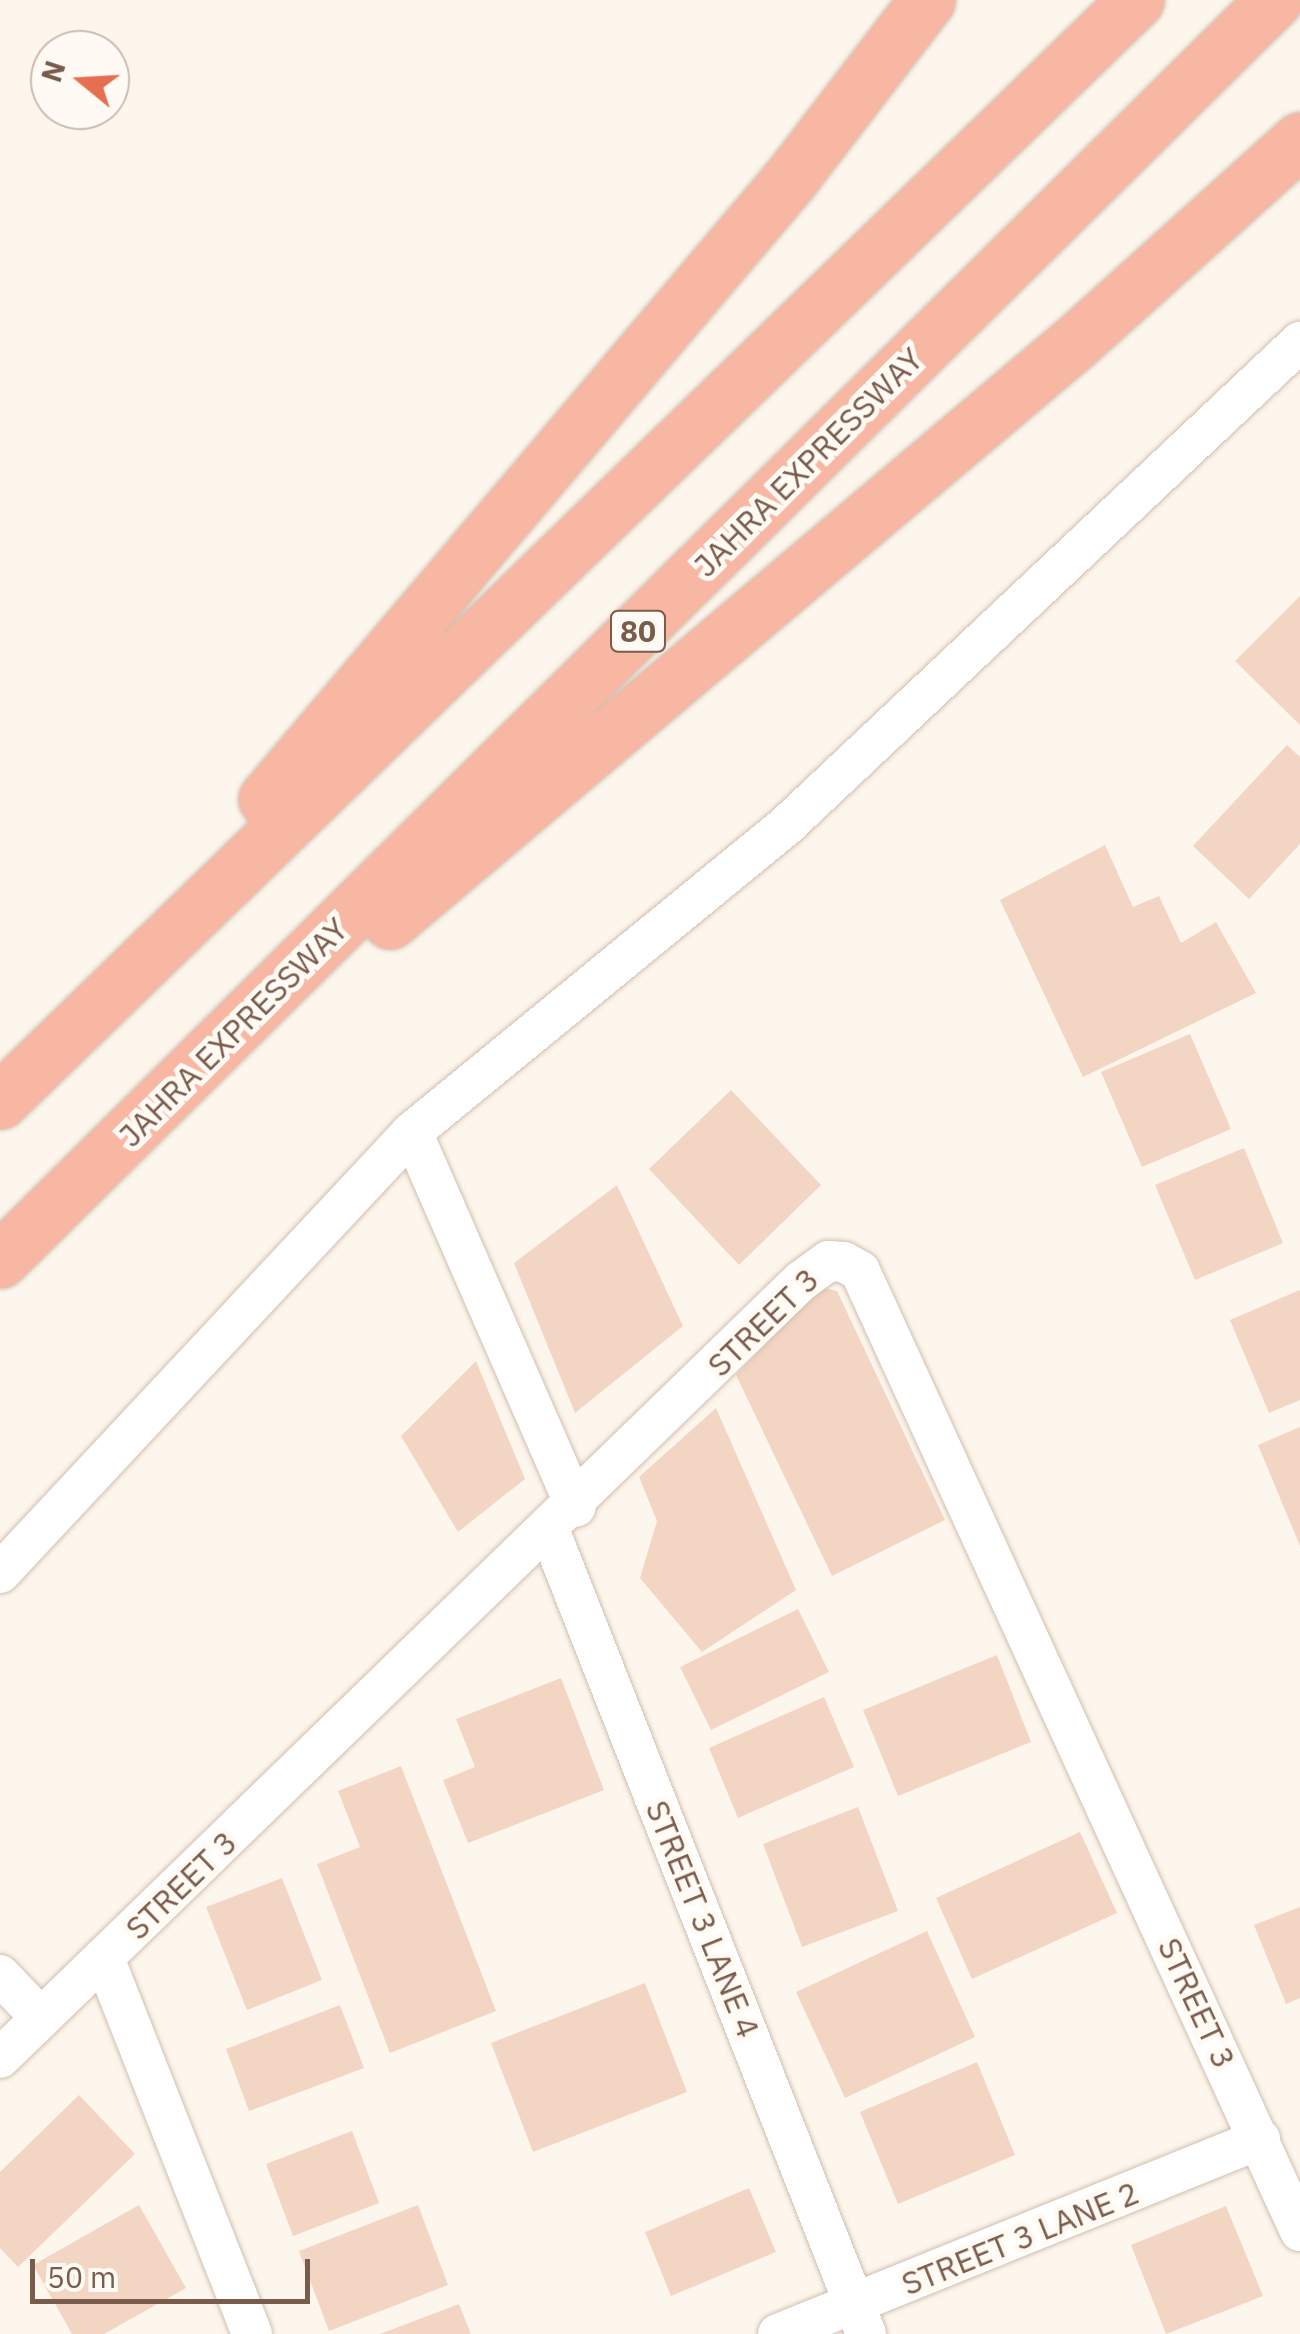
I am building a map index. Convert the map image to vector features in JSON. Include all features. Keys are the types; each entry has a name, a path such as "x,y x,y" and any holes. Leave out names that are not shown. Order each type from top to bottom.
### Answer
{"highway":[{"path":"56,1046 779,192 927,0"},
{"path":"0,1102 1136,0"},
{"name":"JAHRA EXPRESSWAY","path":"0,1260 1274,0"},
{"path":"132,1132 573,770 1300,140"}],"street":[{"path":"0,1573 412,1132 788,823 1300,342"},
{"name":"STREET 3 LANE 4","path":"412,1132 563,1520 861,2320"},
{"name":"STREET 3","path":"0,2058 563,1520 801,1281 829,1261 860,1271 1300,2231"},
{"path":"104,1958 252,2334"},
{"path":"0,1975 42,2018"},
{"name":"STREET 3 LANE 2","path":"778,2334 861,2320 1260,2139"}],"building":[{"path":"1300,596 1300,725 1235,661"},
{"path":"1287,745 1300,757 1300,844 1249,899 1193,846"},
{"path":"1105,845 1133,907 1159,896 1181,943 1216,922 1256,993 1083,1077 1000,900"},
{"path":"1190,1034 1231,1129 1142,1167 1101,1072"},
{"path":"731,1090 821,1185 739,1265 649,1169"},
{"path":"1244,1148 1283,1243 1195,1280 1155,1185"},
{"path":"617,1185 683,1326 575,1413 514,1263"},
{"path":"820,1287 837,1291 945,1520 832,1576 736,1375"},
{"path":"1300,1290 1300,1400 1269,1413 1230,1320"},
{"path":"476,1361 525,1479 458,1532 401,1436"},
{"path":"716,1408 796,1590 702,1652 640,1578 657,1521 639,1477"},
{"path":"1300,1427 1300,1546 1258,1445"},
{"path":"798,1609 829,1672 711,1730 680,1667"},
{"path":"997,1655 1031,1742 898,1796 863,1710"},
{"path":"561,1678 604,1790 468,1843 443,1780 475,1767 456,1719"},
{"path":"824,1697 854,1767 738,1818 709,1748"},
{"path":"401,1766 496,2011 390,2053 317,1864 360,1847 338,1791"},
{"path":"858,1807 898,1911 802,1947 763,1844"},
{"path":"1080,1832 1117,1913 972,1979 936,1898"},
{"path":"282,1878 322,1980 247,2010 206,1907"},
{"path":"1300,1907 1300,1998 1286,2004 1254,1925"},
{"path":"927,1931 975,2037 845,2098 796,1992"},
{"path":"645,1983 687,2092 533,2152 491,2043"},
{"path":"340,2005 364,2068 249,2111 226,2049"},
{"path":"977,2062 1015,2155 898,2204 860,2112"},
{"path":"79,2095 135,2154 18,2267 0,2248 0,2172"},
{"path":"352,2131 379,2203 293,2236 266,2164"},
{"path":"749,2188 776,2252 671,2296 645,2232"},
{"path":"139,2205 186,2288 104,2334 72,2334 33,2265"},
{"path":"418,2205 448,2285 329,2331 299,2251"},
{"path":"1226,2206 1263,2296 1166,2334 1131,2245"},
{"path":"459,2304 471,2334 380,2334"}]}
